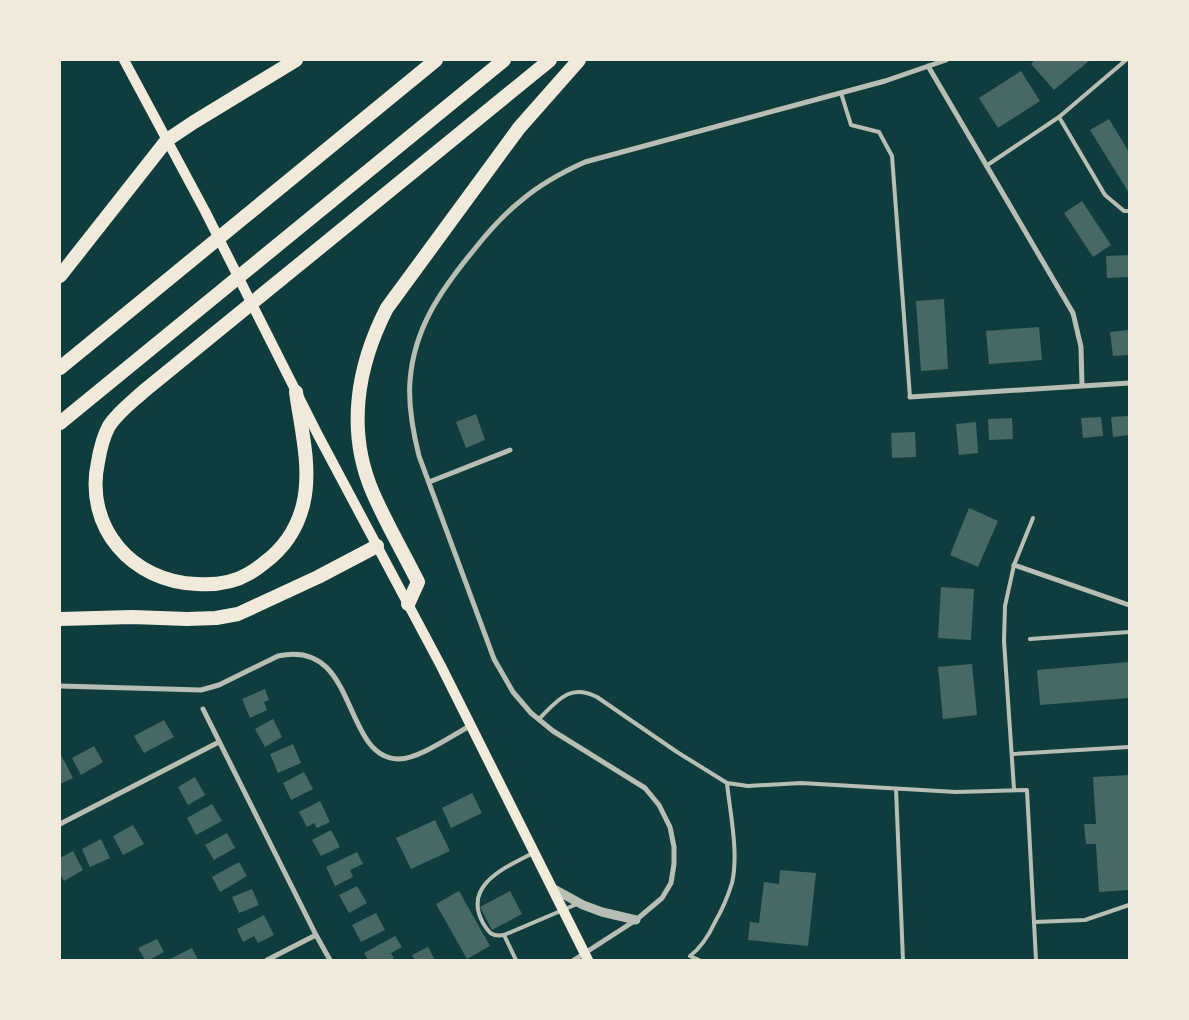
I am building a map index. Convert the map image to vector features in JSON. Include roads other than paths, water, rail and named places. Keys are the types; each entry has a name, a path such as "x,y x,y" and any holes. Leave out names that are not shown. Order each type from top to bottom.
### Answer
{"highway":[{"path":"60,276 167,140 296,60"},
{"path":"60,368 436,60"},
{"path":"60,423 504,60"},
{"path":"296,392 305,458 306,485 299,520 288,539 276,554 248,575 212,585 180,584 165,580 134,564 111,538 104,525 95,497 95,476 101,447 109,427 116,417 144,391 550,60"},
{"path":"408,604 418,582 373,492 360,453 357,410 361,376 367,355 375,332 387,308 519,128 579,60"},
{"path":"60,619 132,617 187,619 216,618 238,614 318,577 377,546"}],"main road":[{"path":"124,60 205,211 296,392 471,726 587,956"}],"street":[{"path":"574,960 587,956 662,898 671,883 674,864 674,847 670,827 659,806 645,788 568,741 539,719 513,692 494,659 428,482 413,430 409,402 410,380 415,348 431,308 451,277 505,214 540,186 564,172 585,162 885,81 928,63 946,60"},
{"path":"928,63 986,166 1073,313 1081,347 1082,386"},
{"path":"910,397 1129,383"},
{"path":"428,482 510,450"},
{"path":"1014,564 1129,605"},
{"path":"60,686 201,690 219,685 278,656 287,654 305,655 312,657 324,666 340,684 368,742 381,756 398,759 413,757 471,726"},
{"path":"203,709 330,960"},
{"path":"60,824 219,742"},
{"path":"552,888 579,903 602,912 636,920"},
{"path":"267,960 316,935"}],"lane":[{"path":"986,166 1059,117 1126,60"},
{"path":"841,93 851,125 879,132 892,156 910,397"},
{"path":"1059,117 1105,195 1124,211 1129,211"},
{"path":"1014,789 1004,641 1005,606 1014,564 1033,518"},
{"path":"1030,639 1129,632"},
{"path":"539,719 559,698 570,692 589,693 727,782 748,786 802,782 956,792 1027,790 1036,960"},
{"path":"1012,754 1129,747"},
{"path":"699,960 690,956 698,950 712,930 732,882 734,850 727,782"},
{"path":"896,789 903,960"},
{"path":"534,852 491,877 481,891 478,907 479,916 490,933 496,936 504,935 579,903"},
{"path":"1034,922 1085,920 1129,904"},
{"path":"504,935 516,960"}]}
